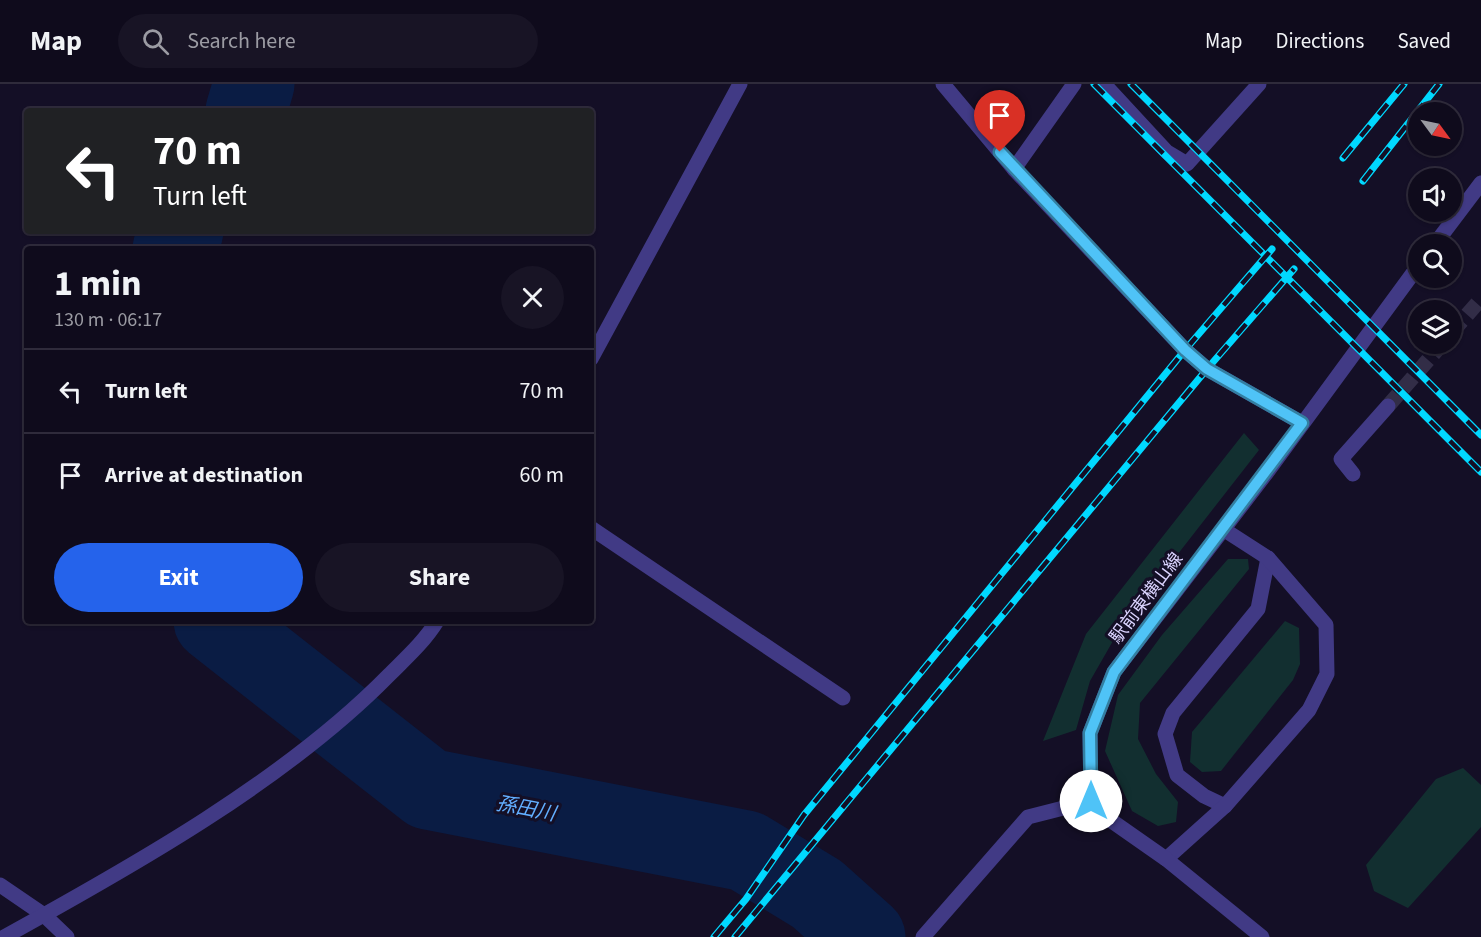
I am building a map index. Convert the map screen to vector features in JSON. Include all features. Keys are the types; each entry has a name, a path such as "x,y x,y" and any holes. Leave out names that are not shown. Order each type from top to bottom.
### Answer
{"street":[{"path":"594,353 740,84"},
{"path":"943,84 1014,169 1185,350 1207,369 1302,423"},
{"path":"1014,169 1074,84"},
{"path":"1104,84 1167,152 1187,164 1258,84"},
{"path":"1443,234 1481,183"},
{"name":"駅前東横山線","path":"1091,801 1090,733 1114,672 1408,280"},
{"path":"1353,474 1341,459 1388,406"},
{"path":"1166,860 1225,806 1309,710 1327,674 1326,625 1268,558 1223,529"},
{"path":"594,530 843,698"},
{"path":"1225,806 1204,796 1177,775 1165,734 1173,713 1258,609 1268,558"},
{"path":"4,937 213,814 317,739 363,701 429,634 435,624"},
{"path":"927,932 1028,817 1091,801 1106,817 1166,860 1262,937"},
{"path":"0,885 44,915 67,937"}],"green space":[{"path":"1244,433 1259,450 1121,627 1090,681 1076,730 1043,741 1086,634"},
{"path":"1228,559 1248,559 1249,569 1140,703 1138,739 1156,774 1178,802 1176,822 1158,826 1132,811 1105,751 1118,695 1162,635"},
{"path":"1285,621 1299,628 1300,664 1293,680 1221,771 1202,772 1190,762 1192,732"},
{"path":"1463,768 1481,785 1481,827 1408,908 1374,891 1366,865 1436,779"}],"waterway":[{"name":"孫田川","path":"247,108 254,84"},
{"name":"孫田川","path":"175,246 181,234"},
{"name":"孫田川","path":"218,624 428,789 746,851 817,894 865,937"}],"tunnel":[{"path":"1462,321 1481,299"},
{"path":"1388,406 1433,354"}],"railway":[{"path":"1094,84 1481,472"},
{"path":"1131,84 1481,435"},
{"path":"1343,158 1404,84"},
{"path":"1363,181 1439,84"},
{"path":"714,937 746,899 804,815 1185,350 1272,249"},
{"path":"735,937 1207,369 1294,269"}],"route":[{"path":"1000,152 1136,301 1185,350 1207,369 1278,407 1302,423 1114,672 1090,733 1091,801"}]}
